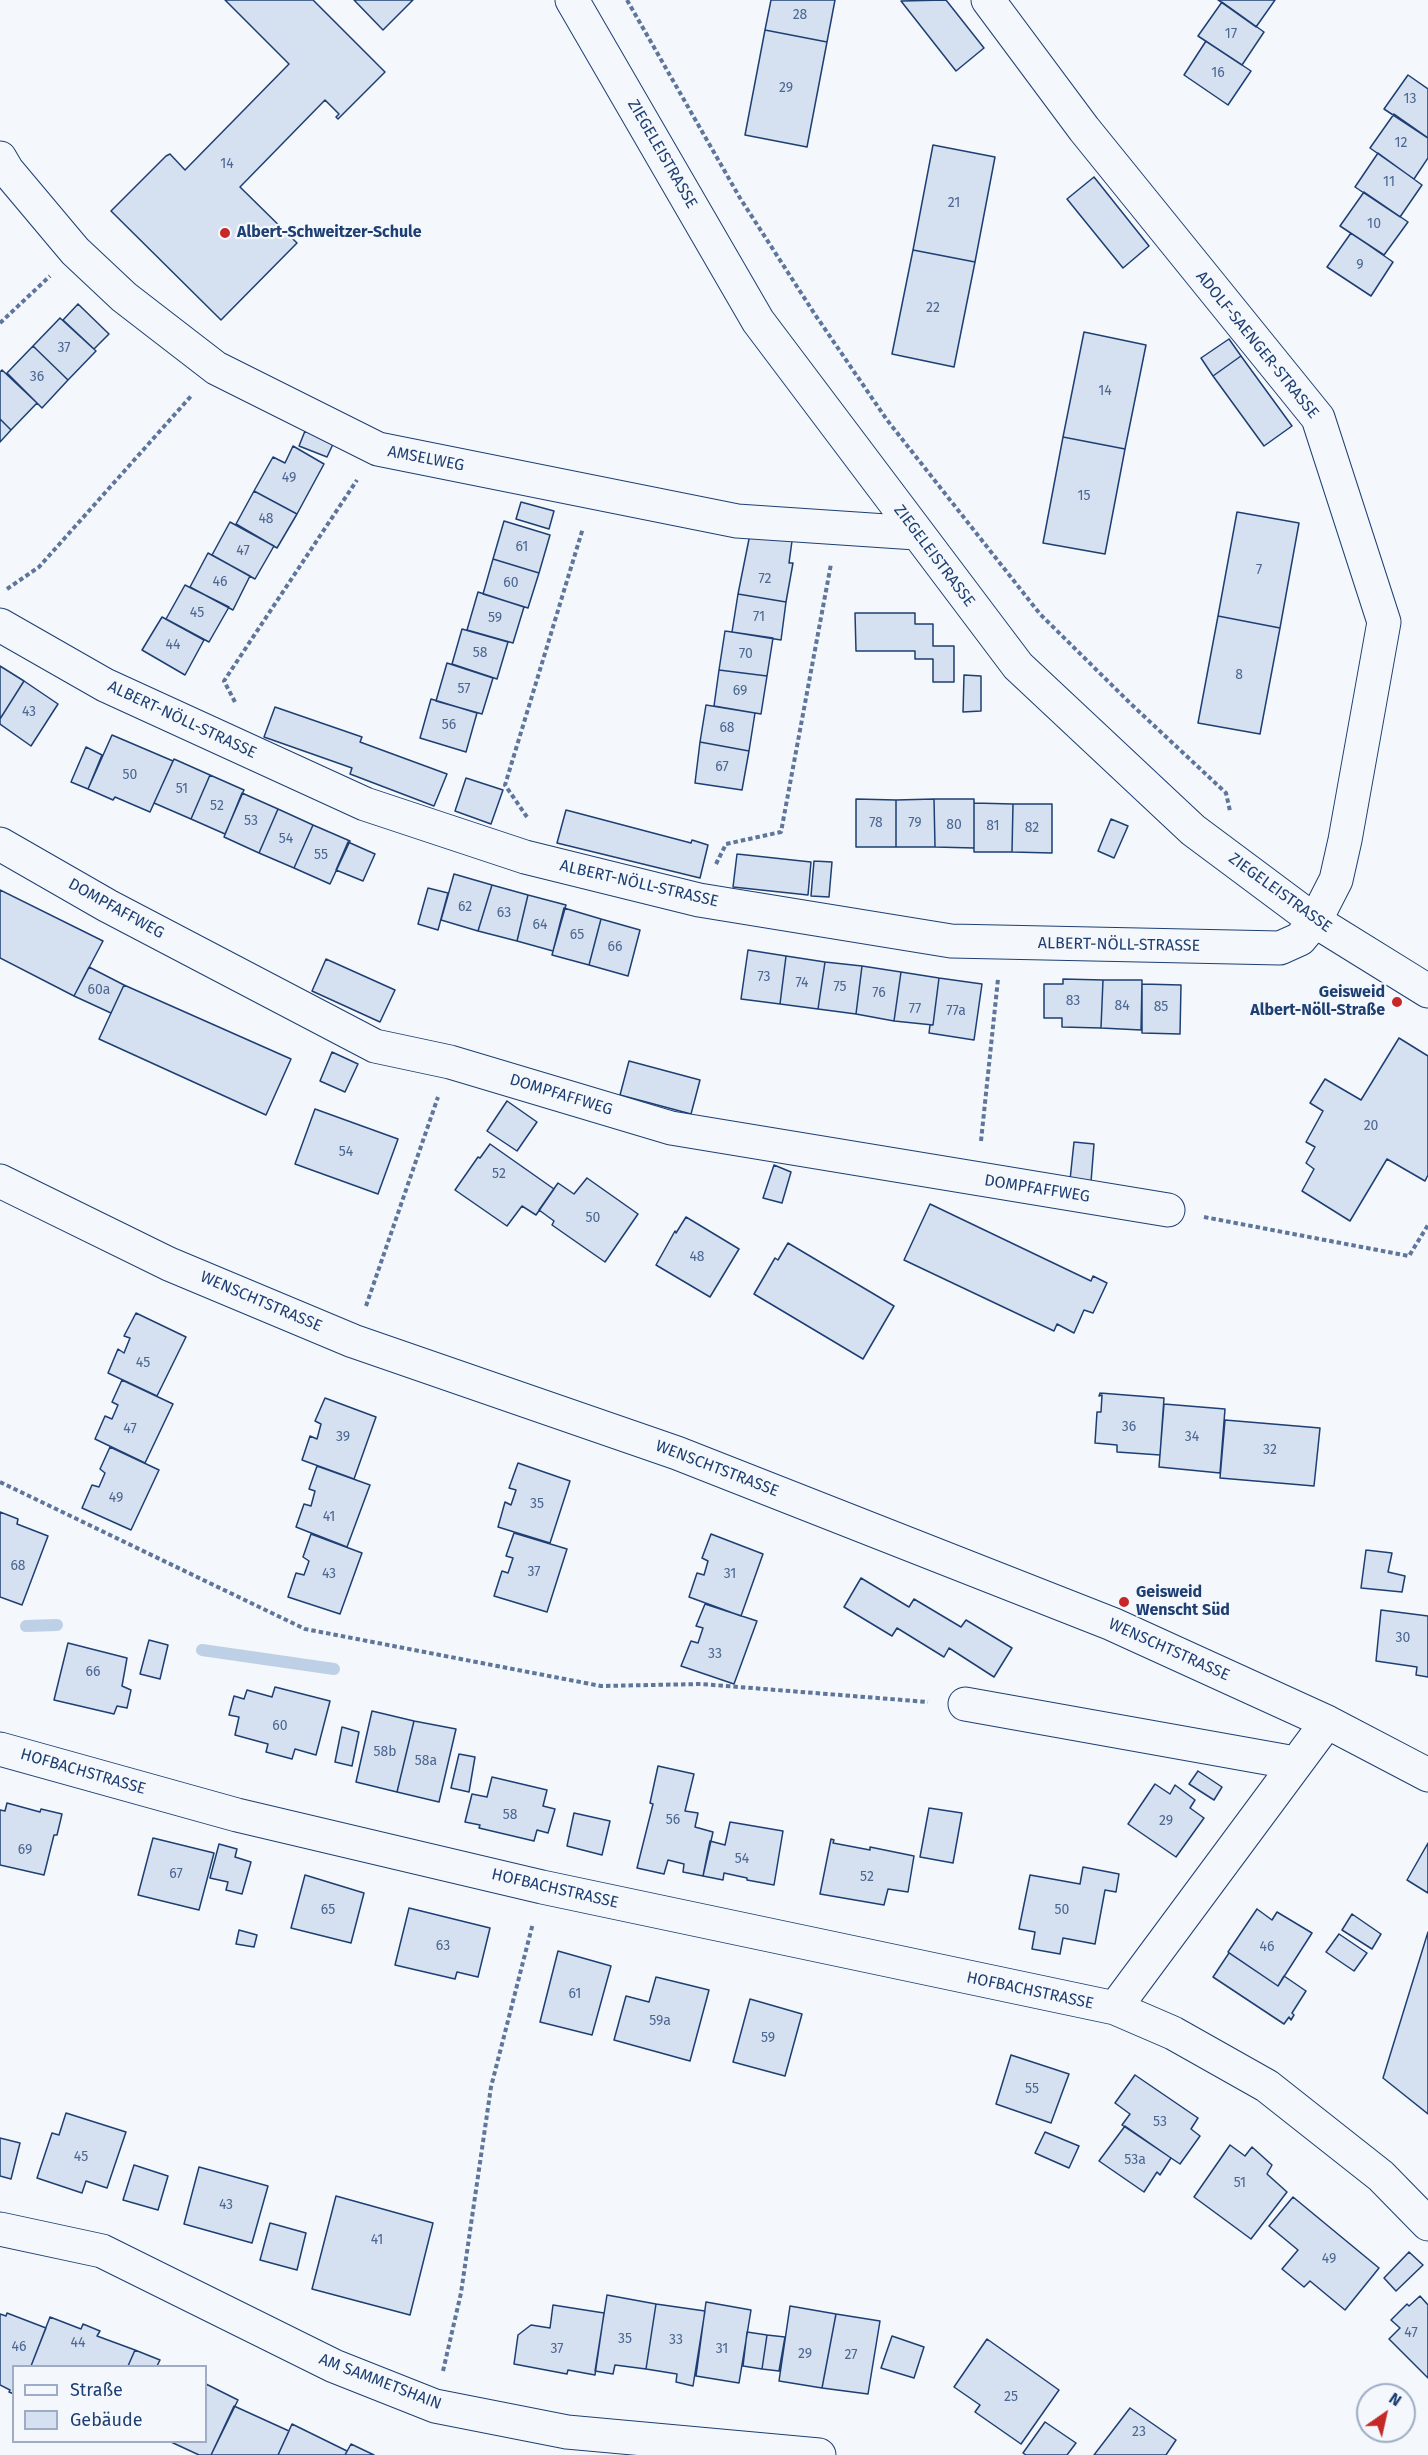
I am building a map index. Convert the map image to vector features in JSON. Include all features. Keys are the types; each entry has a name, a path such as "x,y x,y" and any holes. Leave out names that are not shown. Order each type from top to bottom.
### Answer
{"street":[{"name":"ZIEGELEISTRASSE","path":"572,0 758,321 1018,666 1193,830 1315,921 1428,991"},
{"name":"ADOLF-SAENGER-STRASSE","path":"988,0 1084,129 1318,418 1384,622 1346,840 1336,880 1315,921"},
{"name":"AMSELWEG","path":"0,158 6,170 75,251 124,297 216,368 378,449 737,521 916,533"},
{"name":"ALBERT-NÖLL-STRASSE","path":"0,625 105,685 365,804 525,857 699,900 951,941 1280,948 1300,939 1315,921"},
{"name":"DOMPFAFFWEG","path":"0,844 108,906 375,1046 450,1062 671,1128 1168,1210"},
{"name":"WENSCHTSTRASSE","path":"0,1181 169,1264 353,1341 677,1453 1112,1624 1327,1722 1428,1775"},
{"path":"965,1704 1295,1763"},
{"name":"HOFBACHSTRASSE","path":"1115,2008 1327,1722"},
{"name":"HOFBACHSTRASSE","path":"0,1749 237,1815 542,1887 1115,2008 1173,2033 1267,2086 1381,2176 1428,2224"},
{"name":"AM SAMMETSHAIN","path":"0,2229 102,2251 334,2366 435,2406 567,2432 819,2455"}],"path":[{"path":"627,0 740,198 814,314 887,420 1040,614 1226,793 1241,865"},
{"path":"0,323 75,251"},
{"path":"13,584 39,567 216,368"},
{"path":"238,707 224,681 378,449"},
{"path":"528,817 505,785 594,492"},
{"path":"699,900 726,844 781,832 837,528"},
{"path":"977,1179 1002,942"},
{"path":"353,1341 450,1062"},
{"path":"1168,1210 1409,1256 1428,1225"},
{"path":"0,1482 304,1629 601,1686 701,1684 965,1704"},
{"path":"449,2350 461,2293 491,2086 534,1917"}],"building":[{"path":"225,0 313,0 385,72 338,119 336,117 339,114 325,100 240,187 297,243 221,320 111,211 166,156 170,154 185,170 289,64"},
{"path":"354,0 413,0 383,30"},
{"path":"771,0 835,0 827,42 765,30"},
{"path":"946,0 984,48 956,71 901,1"},
{"path":"1218,0 1275,0 1256,27"},
{"path":"1222,2 1264,32 1242,65 1198,36"},
{"path":"765,30 827,42 807,147 745,135"},
{"path":"1206,41 1251,71 1228,105 1184,75"},
{"path":"1408,75 1428,89 1428,138 1384,109"},
{"path":"1394,114 1428,138 1428,158 1414,179 1370,148"},
{"path":"933,145 995,157 975,262 913,250"},
{"path":"1378,153 1422,185 1400,217 1355,187"},
{"path":"1094,177 1149,246 1123,268 1067,199"},
{"path":"1364,192 1408,222 1384,255 1340,226"},
{"path":"1351,233 1393,262 1371,296 1327,267"},
{"path":"913,250 975,262 954,367 892,354"},
{"path":"78,304 109,334 94,349 63,320"},
{"path":"60,318 96,351 68,380 33,346"},
{"path":"1084,332 1146,345 1125,449 1063,437"},
{"path":"1229,339 1241,356 1213,376 1201,358"},
{"path":"33,346 68,380 42,408 7,373"},
{"path":"1241,356 1292,426 1264,446 1213,376"},
{"path":"2,370 37,403 11,430 0,419 0,372"},
{"path":"0,419 11,430 0,442"},
{"path":"305,431 334,442 327,457 299,446"},
{"path":"1063,437 1125,449 1105,554 1043,543"},
{"path":"293,446 324,464 297,514 254,491 273,457 285,463"},
{"path":"254,491 297,514 277,548 236,524"},
{"path":"521,502 554,511 549,529 516,519"},
{"path":"1237,512 1299,523 1280,628 1218,616"},
{"path":"504,521 550,535 539,573 493,559"},
{"path":"230,522 274,546 255,579 212,555"},
{"path":"750,534 792,541 789,563 793,563 786,602 738,594"},
{"path":"208,553 250,576 233,610 190,587"},
{"path":"493,559 539,573 528,608 483,594"},
{"path":"185,585 229,607 209,642 166,619"},
{"path":"478,592 524,607 513,643 467,630"},
{"path":"738,594 786,602 781,640 732,632"},
{"path":"855,613 915,613 915,624 933,624 933,646 954,646 954,682 933,682 933,659 915,659 915,651 856,651"},
{"path":"1218,616 1280,628 1260,734 1198,723"},
{"path":"162,617 204,640 185,675 142,650"},
{"path":"462,629 508,642 497,679 452,664"},
{"path":"725,631 773,638 767,676 719,670"},
{"path":"447,663 493,678 482,714 436,701"},
{"path":"0,666 24,681 0,719"},
{"path":"719,670 767,676 761,714 714,706"},
{"path":"964,675 981,676 981,711 963,712"},
{"path":"24,681 58,704 31,746 0,724 0,719"},
{"path":"431,699 477,713 466,752 420,738"},
{"path":"706,705 755,713 749,751 700,742"},
{"path":"275,707 362,737 360,742 447,774 434,806 350,774 352,768 264,737"},
{"path":"112,735 173,761 150,812 115,797 113,800 88,789"},
{"path":"700,742 749,751 742,790 695,783"},
{"path":"86,747 102,755 88,789 71,782"},
{"path":"174,759 210,775 191,819 154,803"},
{"path":"210,775 244,790 225,834 191,819"},
{"path":"466,778 503,790 491,824 455,811"},
{"path":"242,793 278,809 259,853 224,837"},
{"path":"856,799 896,800 896,847 856,847"},
{"path":"934,799 935,847 896,847 896,800"},
{"path":"934,799 974,799 974,848 935,847"},
{"path":"974,803 1013,804 1012,852 974,852"},
{"path":"1013,804 1052,804 1052,853 1012,852"},
{"path":"278,809 313,825 294,868 259,853"},
{"path":"566,810 691,843 692,840 708,845 700,878 557,843"},
{"path":"1111,819 1128,826 1114,858 1098,851"},
{"path":"313,825 350,841 330,884 294,868"},
{"path":"348,842 375,854 363,881 336,870"},
{"path":"737,854 811,862 808,895 733,887"},
{"path":"814,861 832,862 829,897 811,896"},
{"path":"454,874 492,885 478,931 441,920"},
{"path":"492,885 528,895 517,941 478,931"},
{"path":"428,888 448,893 438,930 418,924"},
{"path":"0,890 103,941 74,996 0,958"},
{"path":"528,895 566,905 553,951 517,941"},
{"path":"564,908 601,919 589,965 552,955"},
{"path":"601,919 640,930 628,976 589,965"},
{"path":"748,950 786,956 780,1004 741,999"},
{"path":"786,956 825,962 818,1009 780,1004"},
{"path":"326,959 395,990 380,1022 312,991"},
{"path":"825,962 862,966 856,1014 818,1009"},
{"path":"862,966 901,972 894,1021 856,1014"},
{"path":"89,967 124,985 111,1013 74,996"},
{"path":"901,972 939,978 933,1025 894,1021"},
{"path":"939,978 982,984 974,1040 929,1033 930,1025 933,1025"},
{"path":"1063,979 1103,980 1101,1028 1062,1027 1062,1018 1044,1018 1044,984 1063,984"},
{"path":"1103,980 1142,980 1141,1030 1101,1028"},
{"path":"1142,984 1181,985 1180,1034 1142,1033"},
{"path":"124,985 291,1059 266,1115 99,1039"},
{"path":"1399,1038 1428,1056 1428,1175 1425,1181 1387,1159 1350,1221 1302,1191 1314,1169 1306,1163 1315,1147 1306,1142 1323,1111 1310,1103 1325,1079 1361,1100"},
{"path":"332,1052 358,1064 345,1092 320,1081"},
{"path":"629,1061 700,1080 691,1114 620,1095"},
{"path":"507,1101 537,1122 517,1151 487,1131"},
{"path":"315,1109 398,1139 378,1194 295,1164"},
{"path":"1074,1142 1094,1144 1091,1182 1070,1180"},
{"path":"490,1144 554,1189 536,1215 522,1206 507,1226 455,1190"},
{"path":"774,1165 791,1172 782,1203 763,1198"},
{"path":"587,1178 638,1214 605,1262 552,1225 554,1221 539,1210 558,1183 574,1194"},
{"path":"930,1204 1091,1281 1093,1276 1107,1283 1093,1313 1084,1310 1074,1333 1057,1324 1054,1331 904,1260"},
{"path":"686,1217 739,1249 710,1297 656,1265 675,1231 676,1233"},
{"path":"788,1243 894,1306 863,1359 754,1294 775,1258 778,1260"},
{"path":"136,1313 186,1337 157,1396 108,1373 118,1349 124,1353 130,1338 124,1336"},
{"path":"122,1380 173,1404 145,1463 95,1439 105,1416 112,1419 118,1405 112,1402"},
{"path":"1100,1393 1164,1398 1160,1455 1117,1452 1117,1445 1095,1443 1097,1412 1101,1412 1102,1395 1099,1396"},
{"path":"325,1398 376,1417 354,1479 302,1460 310,1436 317,1439 321,1424 315,1421"},
{"path":"1164,1404 1225,1409 1220,1473 1159,1467"},
{"path":"1225,1420 1320,1428 1314,1486 1220,1478"},
{"path":"110,1447 159,1470 131,1530 82,1508 92,1485 99,1487 105,1473 100,1469"},
{"path":"518,1463 570,1481 550,1543 498,1527 505,1502 511,1505 516,1490 509,1488"},
{"path":"317,1466 370,1485 347,1547 296,1527 304,1504 311,1506 315,1491 309,1489"},
{"path":"0,1512 18,1519 17,1524 48,1536 22,1605 0,1597"},
{"path":"514,1533 567,1549 547,1612 494,1596 502,1571 508,1573 513,1558 506,1556"},
{"path":"311,1534 362,1553 340,1614 288,1597 296,1573 304,1575 309,1561 303,1557"},
{"path":"711,1534 763,1554 741,1616 689,1597 697,1573 704,1575 708,1561 702,1558"},
{"path":"1366,1550 1392,1553 1388,1572 1405,1576 1402,1592 1361,1588"},
{"path":"861,1578 909,1607 914,1599 961,1627 966,1620 1012,1648 994,1677 949,1648 944,1657 897,1628 892,1636 844,1607"},
{"path":"705,1604 757,1621 734,1684 681,1666 691,1641 698,1643 703,1628 696,1626"},
{"path":"1381,1610 1428,1616 1428,1677 1416,1675 1417,1667 1376,1661"},
{"path":"149,1640 168,1645 160,1679 140,1674"},
{"path":"68,1643 127,1658 122,1686 131,1690 127,1708 117,1706 114,1714 54,1700"},
{"path":"275,1687 330,1701 316,1755 295,1749 292,1759 266,1752 268,1744 235,1735 239,1717 229,1715 234,1696 244,1699 247,1690 272,1697"},
{"path":"372,1711 414,1721 397,1792 356,1782"},
{"path":"414,1721 456,1729 439,1802 397,1792"},
{"path":"342,1727 359,1732 352,1766 335,1762"},
{"path":"459,1754 475,1757 469,1792 451,1788"},
{"path":"658,1766 694,1774 685,1811 698,1813 695,1827 713,1832 703,1876 683,1872 684,1864 668,1860 664,1874 637,1868 653,1804 650,1803"},
{"path":"1198,1771 1222,1787 1214,1800 1189,1784"},
{"path":"492,1777 547,1790 543,1806 555,1809 548,1833 537,1830 534,1841 479,1828 480,1825 465,1822 472,1794 487,1797"},
{"path":"1155,1784 1170,1794 1175,1785 1195,1800 1190,1808 1204,1818 1176,1857 1128,1824"},
{"path":"7,1803 40,1812 41,1809 62,1814 44,1875 0,1865 0,1810 5,1811"},
{"path":"929,1808 962,1813 953,1863 920,1857"},
{"path":"574,1813 610,1821 602,1855 567,1846"},
{"path":"730,1822 783,1831 774,1885 724,1873 723,1880 703,1876 710,1841 725,1845"},
{"path":"153,1838 214,1853 199,1910 138,1895"},
{"path":"831,1839 834,1840 833,1843 870,1850 870,1847 914,1856 908,1892 888,1889 884,1905 820,1894"},
{"path":"1428,1843 1428,1893 1407,1880"},
{"path":"219,1844 237,1849 235,1857 251,1862 242,1894 226,1890 228,1882 210,1878"},
{"path":"1083,1867 1119,1874 1116,1892 1105,1890 1095,1944 1063,1938 1060,1954 1032,1949 1035,1932 1019,1929 1030,1875 1080,1884"},
{"path":"305,1875 364,1893 351,1943 291,1928"},
{"path":"409,1908 490,1928 478,1977 457,1972 455,1979 395,1965"},
{"path":"1257,1909 1272,1920 1277,1912 1312,1933 1278,1986 1228,1952"},
{"path":"1352,1914 1381,1934 1372,1949 1342,1930"},
{"path":"239,1930 257,1935 254,1947 236,1944"},
{"path":"1428,1932 1428,2114 1383,2078"},
{"path":"1339,1934 1367,1953 1354,1971 1326,1952"},
{"path":"558,1951 611,1966 592,2035 540,2022"},
{"path":"1229,1953 1278,1986 1284,1976 1306,1991 1292,2013 1294,2015 1291,2020 1289,2017 1284,2024 1213,1977"},
{"path":"656,1977 709,1990 690,2061 614,2040 626,1996 649,2002"},
{"path":"750,1999 802,2014 785,2076 733,2062"},
{"path":"1011,2055 1069,2074 1051,2123 996,2104"},
{"path":"1135,2075 1198,2118 1191,2129 1200,2136 1180,2164 1122,2125 1130,2114 1115,2103"},
{"path":"66,2113 126,2132 107,2188 86,2181 82,2193 37,2178 52,2133 59,2135"},
{"path":"1125,2126 1171,2158 1160,2175 1157,2172 1144,2192 1099,2161"},
{"path":"1045,2132 1079,2146 1069,2168 1035,2153"},
{"path":"0,2138 20,2143 11,2179 0,2176"},
{"path":"1230,2145 1245,2156 1252,2147 1272,2165 1267,2174 1287,2192 1251,2239 1194,2197"},
{"path":"134,2165 168,2176 158,2210 123,2200"},
{"path":"199,2167 268,2186 252,2243 184,2224"},
{"path":"336,2196 433,2223 410,2315 312,2289"},
{"path":"1293,2197 1379,2268 1345,2310 1310,2281 1304,2287 1282,2269 1298,2250 1269,2226"},
{"path":"270,2223 306,2233 297,2270 260,2260"},
{"path":"1409,2252 1423,2265 1396,2291 1384,2278"},
{"path":"607,2295 656,2304 646,2369 615,2365 613,2374 595,2371"},
{"path":"1420,2296 1428,2305 1428,2378 1389,2339 1400,2328 1391,2320 1407,2304 1409,2306"},
{"path":"706,2302 751,2310 739,2383 696,2376"},
{"path":"656,2304 705,2311 693,2386 676,2382 677,2374 646,2369"},
{"path":"553,2305 604,2313 595,2375 568,2370 567,2374 514,2364 518,2335 531,2325 550,2328"},
{"path":"790,2306 836,2314 822,2388 779,2381"},
{"path":"7,2313 46,2328 31,2365 12,2365 12,2393 0,2385 0,2314 6,2316"},
{"path":"836,2314 880,2321 868,2394 822,2388"},
{"path":"50,2317 81,2329 83,2324 100,2331 97,2336 135,2350 128,2365 31,2365"},
{"path":"747,2332 767,2335 762,2369 743,2366"},
{"path":"767,2335 785,2337 779,2371 762,2369"},
{"path":"892,2336 924,2347 914,2378 881,2368"},
{"path":"987,2339 1059,2390 1021,2444 975,2412 980,2405 954,2387"},
{"path":"135,2350 160,2360 158,2365 128,2365"},
{"path":"207,2384 238,2400 211,2455 199,2455 173,2443 207,2443"},
{"path":"234,2406 289,2431 278,2455 211,2455"},
{"path":"1130,2408 1176,2440 1166,2455 1094,2455"},
{"path":"1045,2422 1076,2443 1067,2455 1026,2455 1023,2453"},
{"path":"292,2424 347,2451 345,2455 278,2455"},
{"path":"351,2444 374,2455 345,2455"}],"waterway":[{"path":"26,1626 57,1625"},
{"path":"202,1650 334,1669"}],"place":[{"name":"Albert-Schweitzer-Schule","path":"225,233"},
{"name":"Geisweid Albert-Nöll-Straße","path":"1397,1002"},
{"name":"Geisweid Wenscht Süd","path":"1124,1602"}]}
